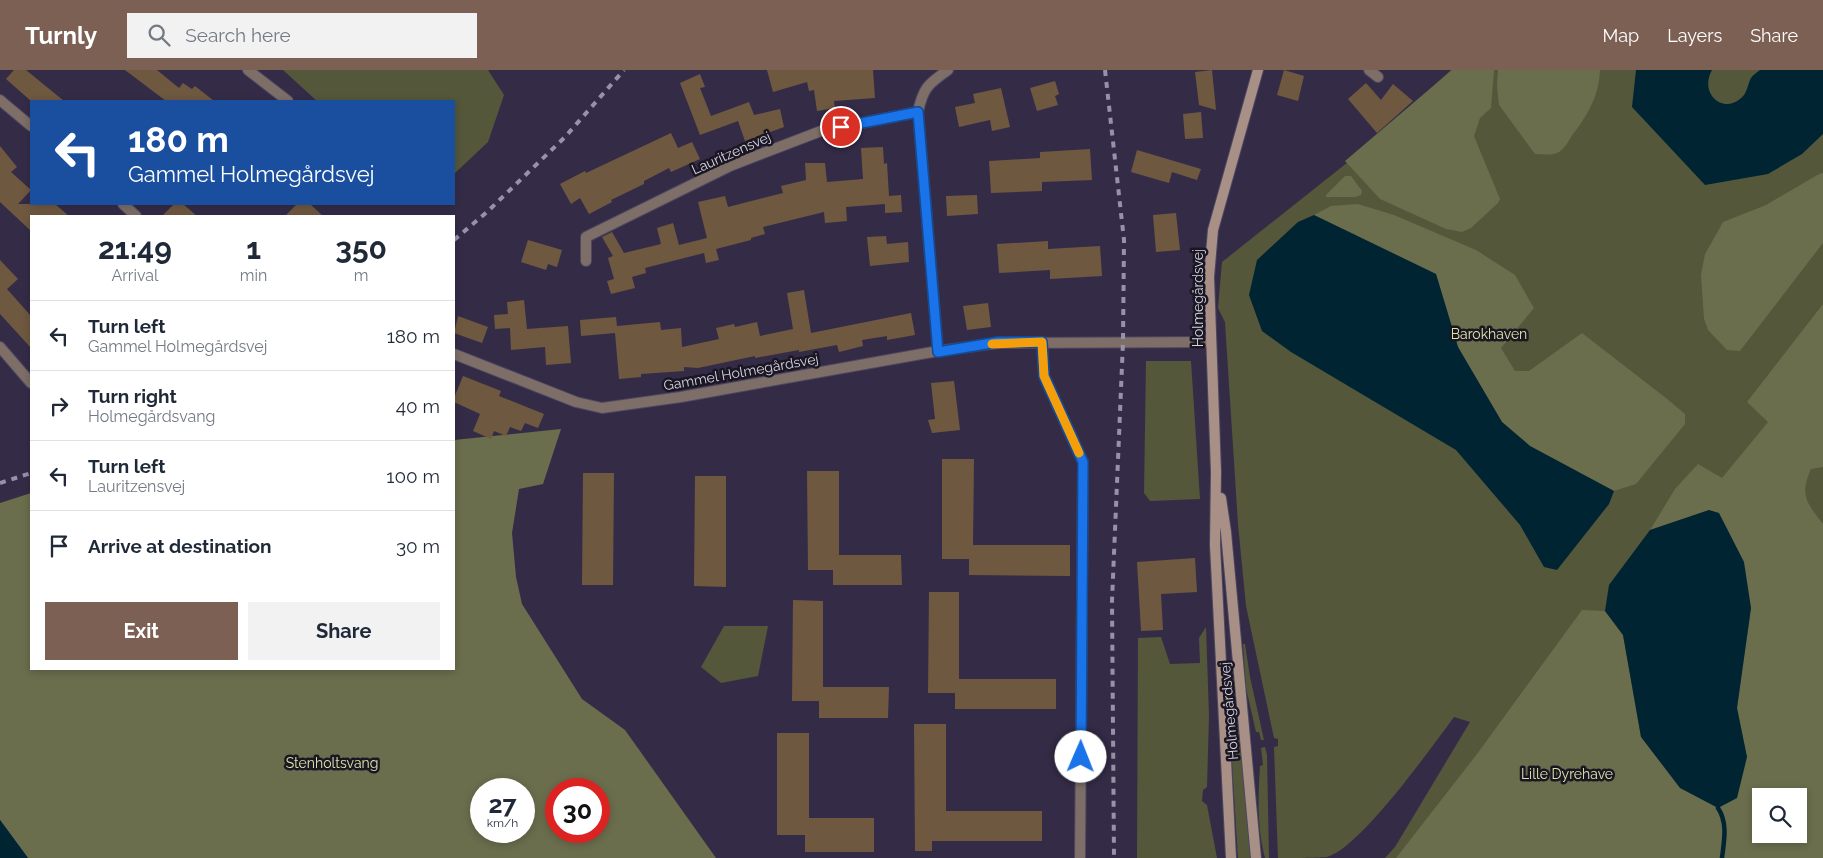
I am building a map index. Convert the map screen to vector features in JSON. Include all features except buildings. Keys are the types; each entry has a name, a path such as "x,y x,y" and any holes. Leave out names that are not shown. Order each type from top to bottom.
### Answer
{"street":[{"path":"248,70 287,100"},
{"path":"938,352 918,112 921,95 931,82 948,70"},
{"name":"Holmegårdsvej","path":"1231,858 1214,545 1216,472 1208,277 1213,230 1258,70"},
{"path":"1369,70 1378,77"},
{"path":"0,100 30,125"},
{"name":"Lauritzensvej","path":"586,261 586,237 730,166 821,130 918,112"},
{"path":"124,205 135,215"},
{"name":"Gammel Holmegårdsvej","path":"455,354 576,402 602,408 691,395 998,342 1211,342"},
{"path":"1042,342 1044,376 1083,462 1080,858"},
{"path":"0,347 30,382"},
{"name":"Holmegårdsvej","path":"1216,472 1226,532 1256,858"}],"green space":[{"path":"283,70 488,70 504,95 488,142 455,173 455,100 316,100"},
{"name":"Barokhaven","path":"1451,70 1823,70 1823,858 1385,858 1395,847 1470,722 1454,717 1376,817 1341,850 1327,857 1278,858 1274,747 1278,746 1278,739 1274,738 1246,606 1238,524 1225,322 1218,308 1222,262 1367,147"},
{"path":"1452,70 1494,70 1491,108 1480,118 1474,136 1500,199 1471,228 1462,232 1446,229 1380,199 1345,161"},
{"path":"1498,70 1600,70 1595,98 1561,151 1550,154 1535,154 1499,105"},
{"path":"1823,173 1823,243 1740,351 1727,350 1708,330 1704,319 1701,275 1705,254 1723,222 1766,205"},
{"path":"1345,176 1351,176 1362,191 1361,195 1355,197 1326,197 1326,195"},
{"name":"Barokhaven","path":"1358,204 1394,215 1476,250 1515,275 1534,308 1501,348 1515,371 1529,371 1582,333 1685,414 1685,424 1636,484 1614,491 1530,446 1502,422 1458,347 1436,274 1314,215 1331,206"},
{"name":"Lille Dyrehave","path":"1823,304 1823,467 1811,469 1807,478 1805,493 1806,499 1823,524 1823,858 1396,858 1477,754 1582,610 1605,611 1623,635 1641,737 1747,757 1737,708 1751,608 1719,514 1709,510 1650,530 1675,489 1698,464 1722,478 1768,422 1747,402"},
{"path":"1146,361 1191,361 1200,499 1150,501 1144,493"},
{"name":"Stenholtsvang","path":"561,429 543,484 519,489 512,533 516,577 522,604 582,699 625,730 716,858 28,858 0,820 0,503 30,493 30,670 455,670 455,440"},
{"path":"724,626 768,626 758,676 721,683 701,667"},
{"path":"1206,627 1209,716 1207,787 1203,790 1202,801 1207,805 1217,858 1137,858 1138,638 1161,637 1170,664 1200,663 1199,638"},
{"path":"1243,644 1245,644 1250,677 1264,740 1261,740 1259,732 1256,732 1246,688"},
{"path":"1235,726 1241,730 1252,858 1238,858 1230,731"},
{"path":"1265,747 1267,755 1269,858 1265,858 1262,846 1259,812 1260,766 1263,765 1261,748"}],"water":[{"path":"1636,70 1712,70 1708,86 1710,93 1714,99 1726,104 1733,103 1743,97 1751,78 1760,70 1823,70 1823,134 1802,154 1768,174 1705,185 1632,107"},
{"path":"1314,215 1436,274 1458,347 1502,422 1530,446 1614,491 1609,504 1557,570 1544,567 1520,525 1456,450 1291,352 1262,331 1249,295 1257,260 1298,222"},
{"path":"1709,510 1719,513 1744,562 1751,608 1737,708 1747,757 1737,798 1718,808 1680,788 1641,737 1623,635 1605,611 1609,585 1650,530"},
{"path":"0,820 28,858 0,858"}],"waterway":[{"path":"1718,808 1724,826 1722,858"}],"railway":[{"path":"455,239 487,212 565,137 624,70"},
{"path":"1105,70 1124,240 1123,342 1112,601 1114,858"},
{"path":"0,483 30,473"}],"slow traffic":[{"path":"992,344 998,342 1042,342 1044,376 1079,453"}],"route":[{"path":"841,127 918,112 938,352 998,342 1042,342 1044,376 1083,462 1081,757"}]}
